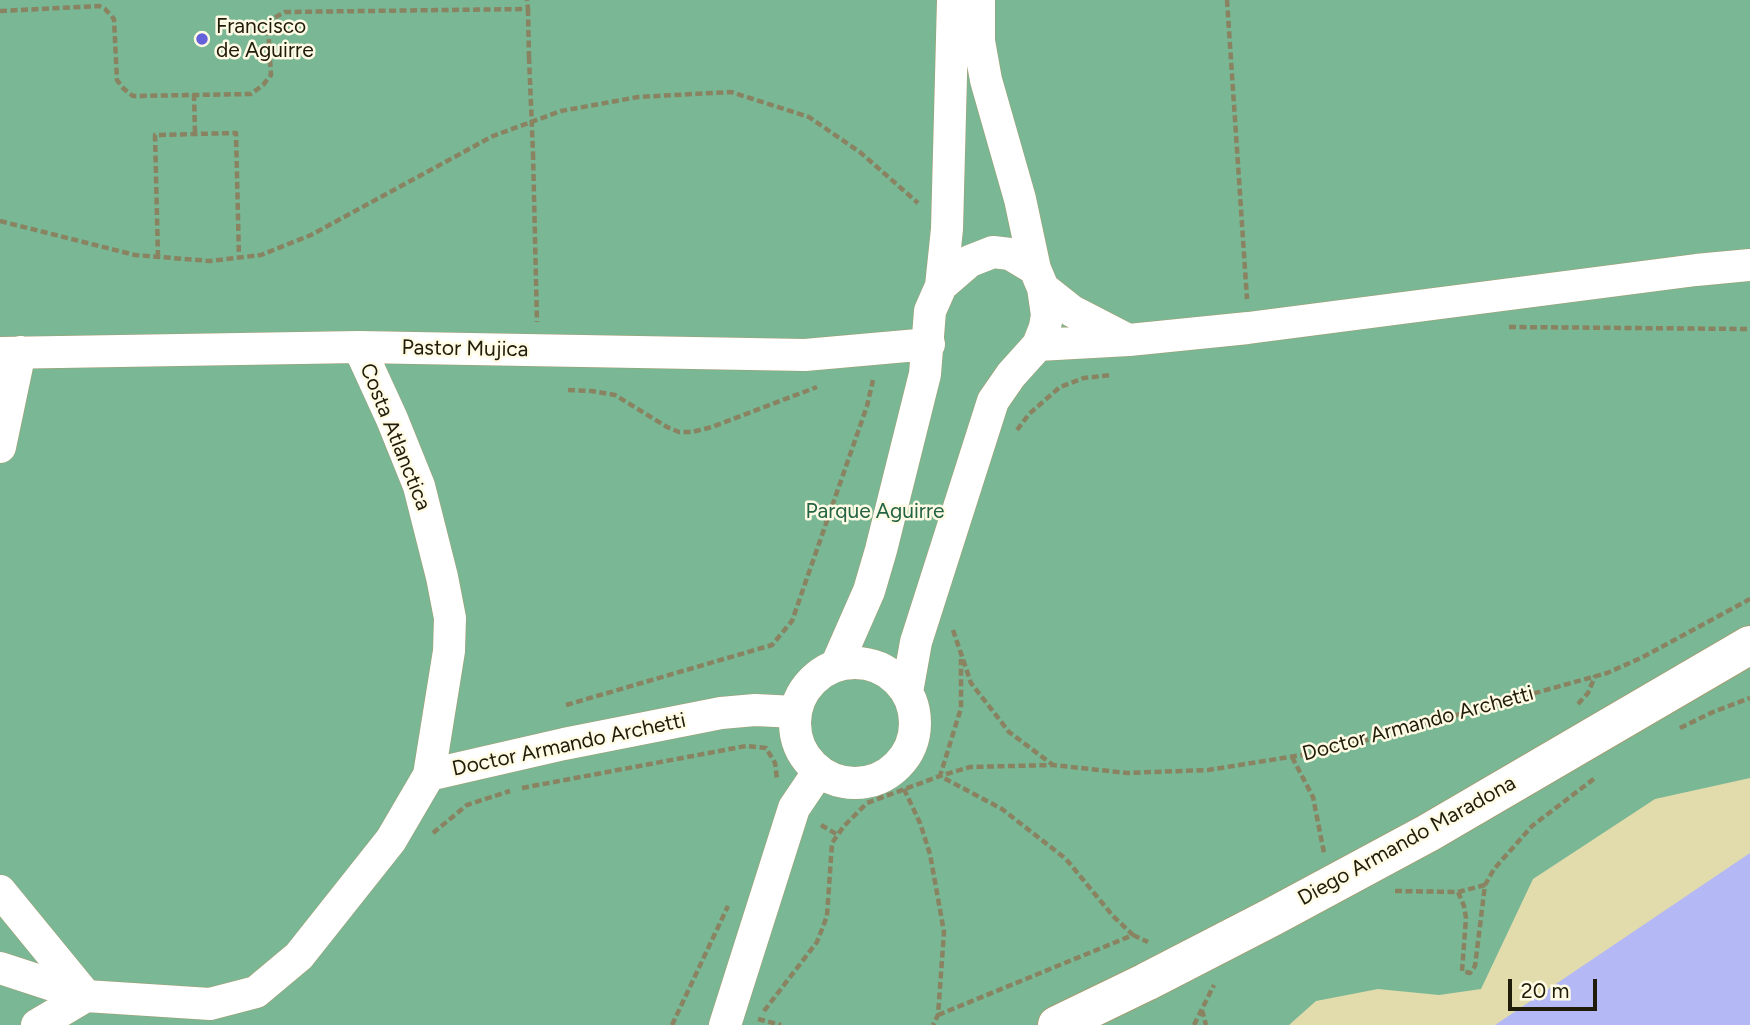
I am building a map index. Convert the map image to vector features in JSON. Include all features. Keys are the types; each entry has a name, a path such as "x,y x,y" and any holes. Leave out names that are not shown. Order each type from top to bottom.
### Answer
{"main road":[{"name":"Diego Armando Maradona","path":"1057,1025 1272,917 1427,832 1750,645"}],"street":[{"path":"836,666 869,591 885,537 927,359 930,311 941,286 947,229 953,0"},
{"path":"907,692 916,642 993,401 1010,375 1038,345 1047,315 1020,199 986,80 979,41 979,0"},
{"path":"941,286 970,261 993,252 1010,254 1072,311 1129,340"},
{"path":"1038,345 1129,340 1248,328 1750,265"},
{"name":"Pastor Mujica","path":"10,352 359,347 927,359"},
{"name":"Costa Atlanctica","path":"359,347 419,486 450,618 449,651 429,775"},
{"path":"0,447 10,352"},
{"path":"856,662 876,666 894,677 907,692 914,710 916,729 912,743 896,768 878,779 858,783 837,780 819,771 807,759 799,745 795,729 796,712 810,683 822,673 836,666 856,662"},
{"name":"Doctor Armando Archetti","path":"0,968 86,996 210,1004 256,992 308,946 391,840 429,775 564,744 721,713 755,710 796,712"},
{"path":"725,1025 794,808 819,771"},
{"path":"0,891 86,996 37,1025"}],"path":[{"path":"527,0 537,319"},
{"path":"1227,0 1248,328"},
{"path":"0,11 99,6 105,9 114,19 117,80 133,96 251,94 271,75 268,26 272,19 285,12 528,9"},
{"path":"0,221 135,255 210,261 261,255 311,235 494,136 561,111 638,97 731,92 809,117 861,153 947,229"},
{"path":"194,94 195,134"},
{"path":"158,257 155,135 236,133 239,258"},
{"path":"1505,327 1750,330"},
{"path":"566,705 772,645 792,621 801,596 866,406 873,378 866,375"},
{"path":"1013,435 1029,414 1060,387 1084,378 1111,375"},
{"path":"568,390 615,395 667,427 679,432 692,432 818,387"},
{"name":"Doctor Armando Archetti","path":"752,1025 817,942 827,916 832,843 844,826 867,803 970,767 1053,765 1127,773 1208,771 1328,751 1607,673 1642,658 1750,599"},
{"path":"953,630 971,682 1009,732 1053,765"},
{"path":"938,1015 1133,935 1113,916 1066,859 1002,809 940,776 961,708 961,654"},
{"path":"427,841 435,830 467,805 512,790 746,746 766,748 775,763 778,786"},
{"path":"1292,757 1313,797 1324,854"},
{"path":"1458,892 1466,918 1462,971 1470,973 1475,965 1485,885 1494,869 1532,825 1603,772"},
{"path":"904,789 920,823 930,854 944,932 938,1015 933,1025"},
{"path":"672,1025 731,899"},
{"path":"1194,1025 1217,977"},
{"path":"1202,1010 1206,1025"},
{"path":"757,1018 781,1025"}],"green space":[{"name":"Parque Aguirre","path":"0,0 1750,0 1750,778 1655,799 1533,879 1481,989 1439,995 1378,989 1316,1001 1289,1025 0,1025"}],"water":[{"path":"1750,853 1750,1025 1495,1025"}],"place":[{"name":"Francisco de Aguirre","path":"202,39"}]}
